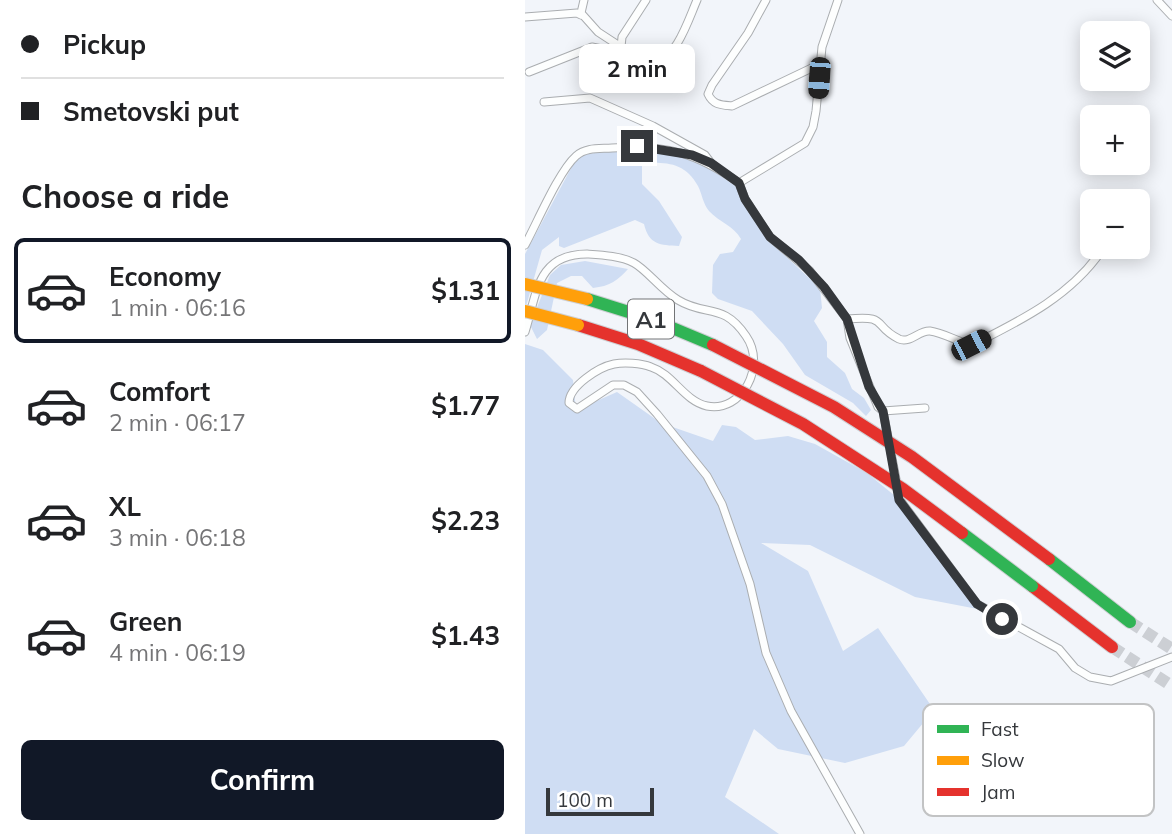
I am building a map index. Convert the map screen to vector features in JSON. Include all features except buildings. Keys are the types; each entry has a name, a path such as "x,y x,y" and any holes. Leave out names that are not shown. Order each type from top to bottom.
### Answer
{"highway":[{"name":"A1","path":"525,284 587,299 651,319 713,345 834,407 901,449 1130,622"},
{"name":"A1","path":"525,311 638,344 701,371 814,431 903,489 1112,647"}],"street":[{"path":"581,15 583,0"},
{"path":"623,51 622,37 646,0"},
{"path":"525,17 577,13 635,64 652,68 663,62 677,47 697,0"},
{"path":"766,0 748,33 712,85 708,94 710,98 720,105 732,106 818,65"},
{"path":"739,183 805,143 813,127 816,111 818,65 838,0"},
{"path":"1157,0 1172,16"},
{"path":"529,72 592,47 623,51"},
{"path":"544,102 590,98 612,105 705,155 711,163"},
{"path":"525,245 569,163 587,150 637,146 674,150 711,163 739,183 745,199 770,237 810,271 847,319 866,378 883,411 899,500 977,604 1059,649 1075,668 1090,677 1111,681 1172,657"},
{"path":"525,332 547,268 560,258 572,254 593,254 633,263 659,287 684,304 725,315 736,323 750,341 756,366 748,383 725,405 706,406 697,402 664,373 651,367 617,363 601,369 584,381 572,393 569,404 577,409 613,385 624,384 637,392 657,414 707,477 730,527 750,584 766,653 786,700 860,834"},
{"path":"847,319 869,317 880,321 898,339 905,340 930,331 971,345 1056,300 1096,259"},
{"path":"883,411 925,408"}],"shaded area":[{"path":"634,149 678,155 709,168 737,187 767,239 820,288 822,308 814,321 827,342 827,357 845,373 852,389 864,398 871,410 866,416 853,403 805,375 783,344 752,311 718,299 712,293 713,265 720,254 733,252 741,239 709,211 693,178 674,165 642,163 642,184 659,201 682,237 679,246 652,240 644,224 635,220 564,248 559,246 559,237 542,250 525,310 525,254 576,159 585,154"},
{"path":"585,261 628,269 613,282 599,287 593,288 582,276 571,276 557,283 547,330 537,339 530,325 550,275 561,265"},
{"path":"525,344 543,350 573,380 576,410 617,392 661,423 713,441 722,425 736,427 755,440 788,436 815,444 867,473 900,500 988,611 915,597 810,545 761,543 808,571 843,651 878,628 930,704 923,704 923,723 904,746 845,763 778,749 754,729 725,797 779,834 525,834"}],"tunnel":[{"path":"1130,622 1172,649"},
{"path":"1112,647 1172,686"}],"traffic: fast":[{"path":"587,299 651,319 713,345"},
{"path":"962,533 1032,586"},
{"path":"1049,559 1130,622"}],"traffic: jam":[{"path":"578,325 638,344 701,371"},
{"path":"713,345 834,407 912,457 1049,559"},
{"path":"701,371 803,424 903,489 962,533"},
{"path":"1032,586 1112,647"}],"traffic: slow":[{"path":"525,284 587,299"},
{"path":"525,311 578,325"}],"route":[{"path":"637,146 692,155 711,163 739,183 745,199 770,237 799,260 824,287 847,319 850,338 869,387 878,407 883,411 899,500 977,604 1002,619"}]}
